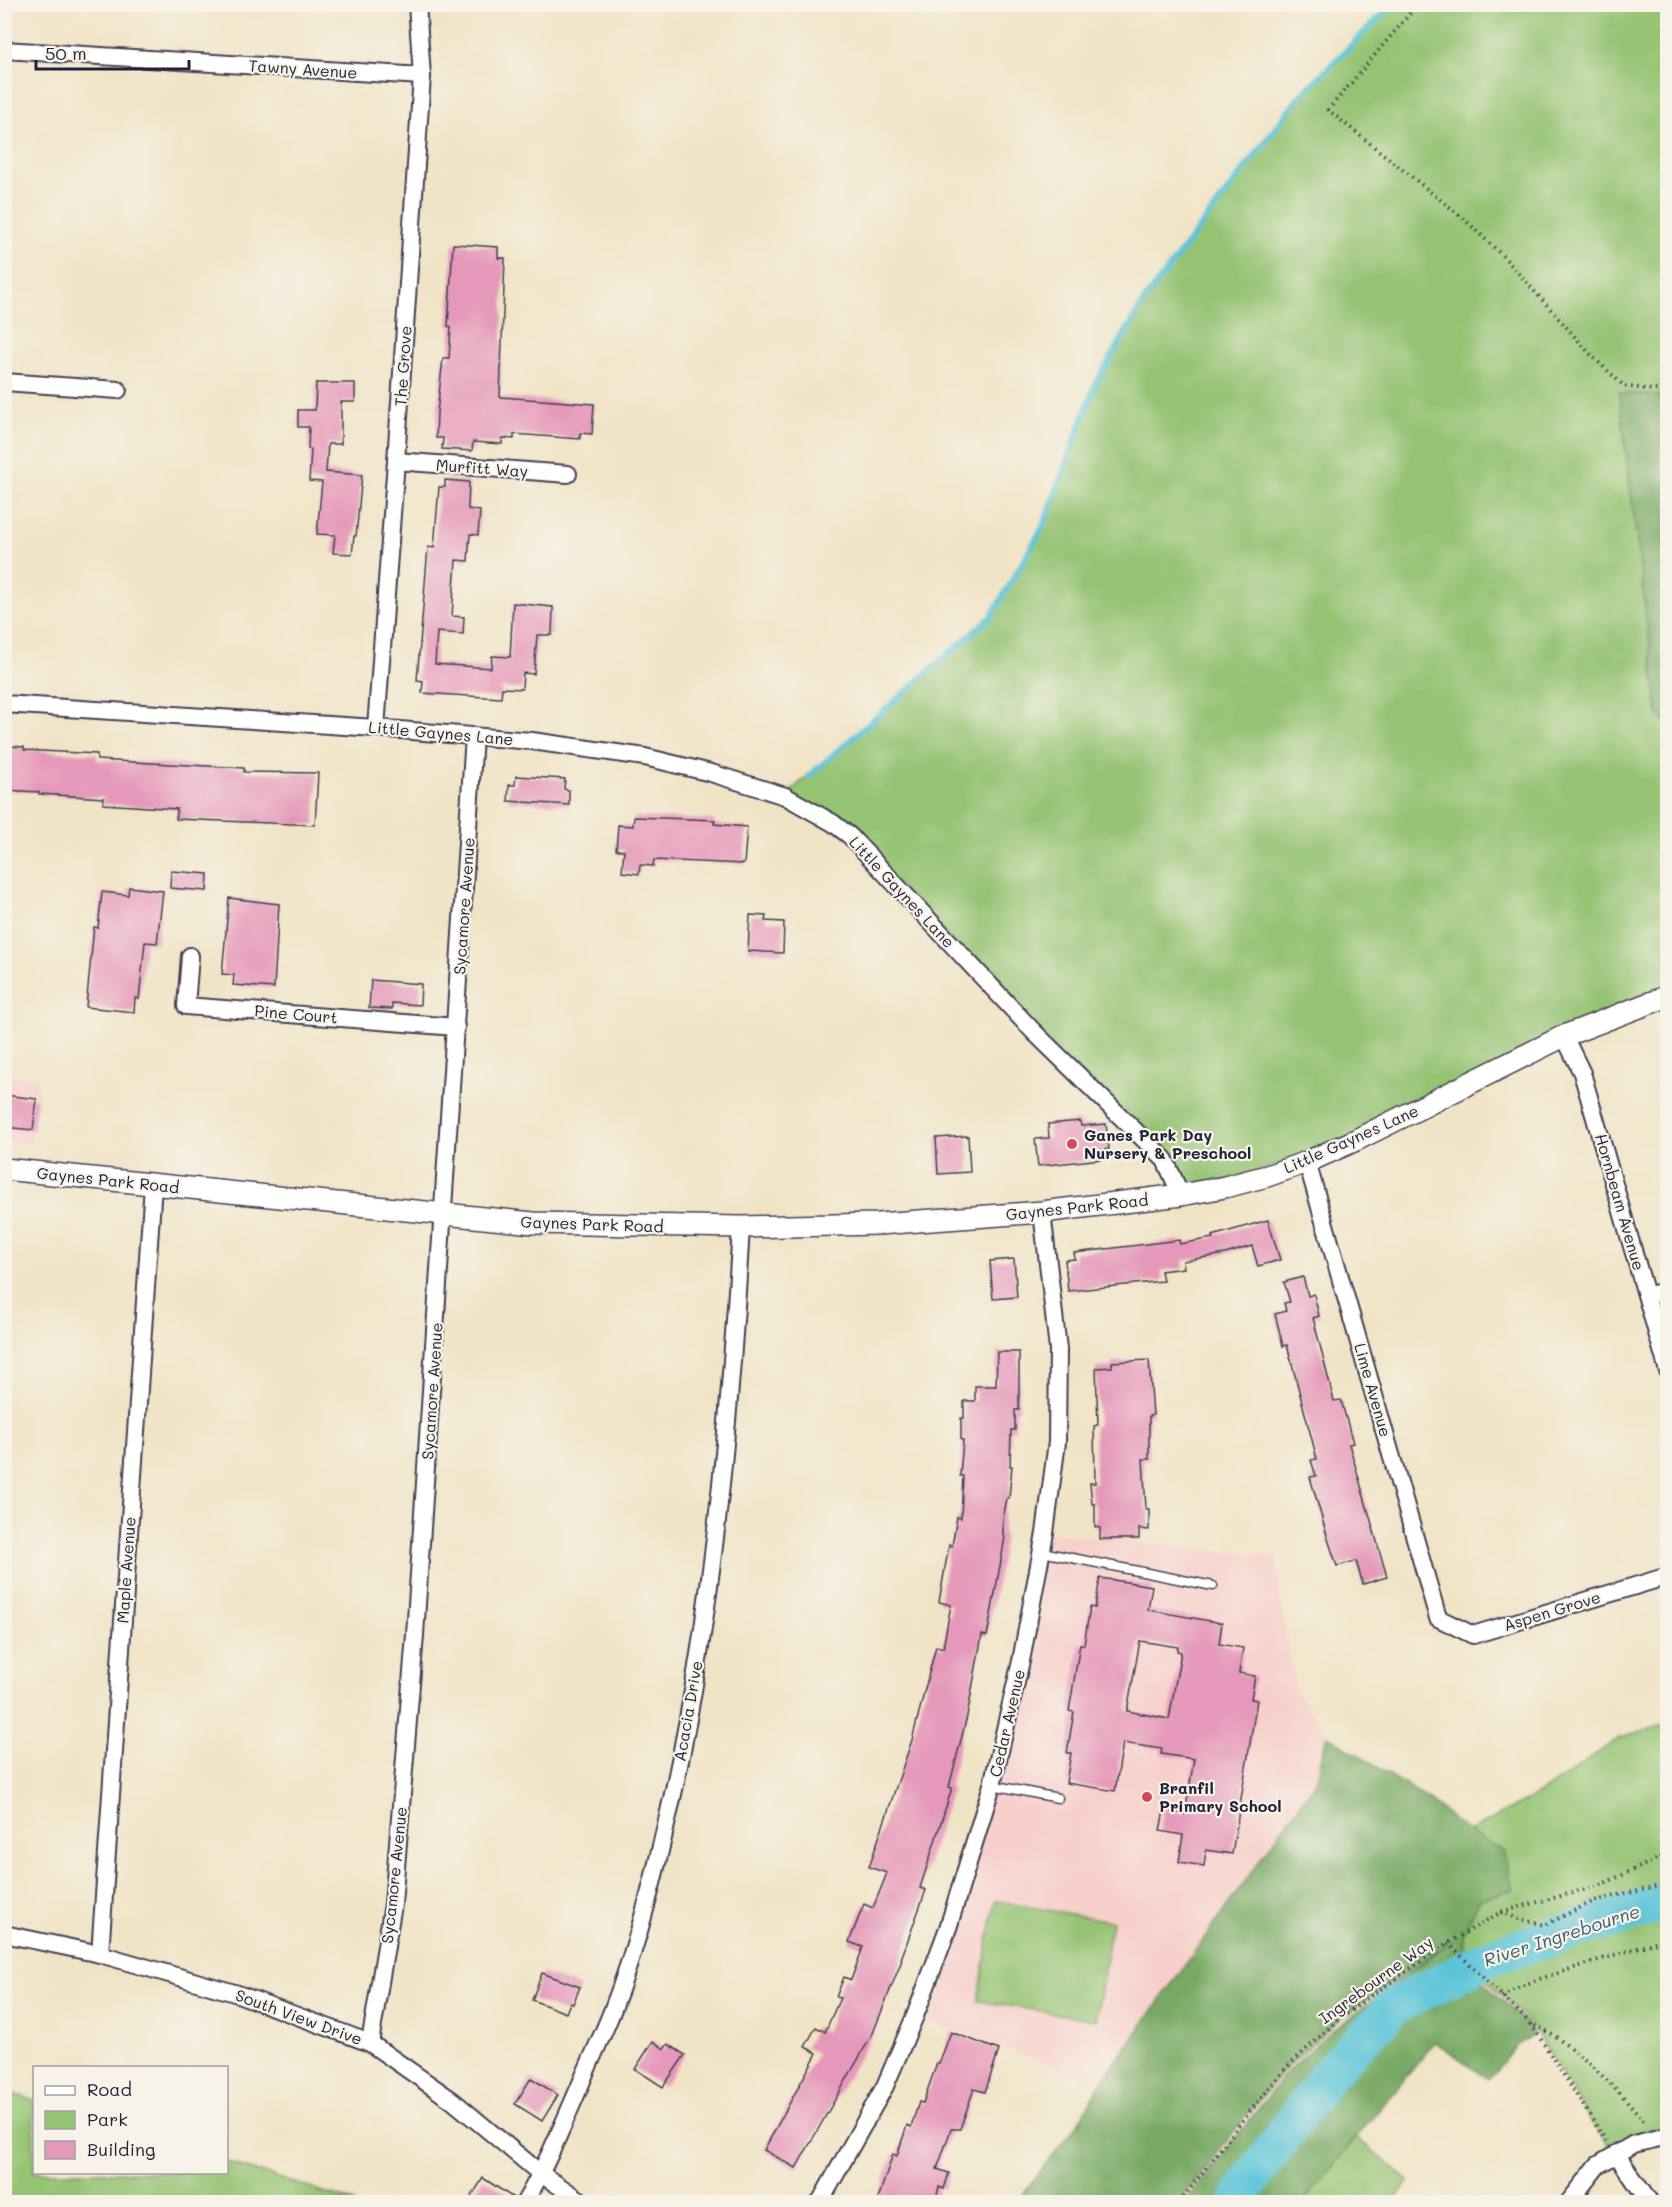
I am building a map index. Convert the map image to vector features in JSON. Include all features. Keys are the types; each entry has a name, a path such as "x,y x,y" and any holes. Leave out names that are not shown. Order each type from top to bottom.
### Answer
{"street":[{"name":"The Grove","path":"376,728 422,76 417,4"},
{"name":"Tawny Avenue","path":"4,50 422,76"},
{"path":"4,382 118,390"},
{"name":"Murfitt Way","path":"396,462 568,474"},
{"name":"Little Gaynes Lane","path":"4,704 376,728 532,741 645,757 711,773 785,796 833,823 850,836 1034,1031 1165,1160 1181,1195 1267,1176 1307,1162 1356,1140 1564,1036 1668,996"},
{"name":"Sycamore Avenue","path":"370,2043 394,1893 416,1635 474,736"},
{"name":"Pine Court","path":"190,956 186,1005 456,1027"},
{"name":"Hornbeam Avenue","path":"1564,1036 1582,1073 1668,1371"},
{"name":"Lime Avenue","path":"1307,1162 1438,1618"},
{"name":"Gaynes Park Road","path":"4,1169 444,1215 534,1223 624,1226 741,1227 878,1224 1042,1212 1181,1195"},
{"name":"Maple Avenue","path":"100,1954 153,1185"},
{"name":"Cedar Avenue","path":"820,2202 885,2086 948,1929 992,1785 1021,1661 1042,1552 1057,1442 1058,1349 1042,1212"},
{"name":"Acacia Drive","path":"525,2202 541,2174 611,2013 630,1956 665,1831 687,1726 716,1541 732,1381 741,1227"},
{"path":"1647,1296 1668,1290"},
{"name":"Aspen Grove","path":"1438,1618 1473,1635 1668,1575"},
{"name":"South View Drive","path":"4,1934 100,1954 238,1995 370,2043 453,2101 541,2174 584,2202"},
{"path":"1569,2202 1598,2165 1634,2144 1665,2137"},
{"path":"1617,2155 1649,2202"}],"lane":[{"path":"1042,1552 1213,1586"},
{"path":"992,1785 1058,1798"}],"path":[{"path":"1418,4 1329,110 1462,217 1504,257 1565,322 1593,357 1624,386 1653,390 1668,389"},
{"path":"1448,1943 1500,1912 1598,1886 1668,1854"},
{"path":"1500,1912 1545,1925 1594,1900 1668,1884"},
{"path":"1503,1997 1536,1980 1668,1938"},
{"name":"Ingrebourne Way","path":"1180,2202 1287,2067 1338,2020 1448,1943 1530,2023"},
{"path":"1530,2023 1554,2035 1590,2064 1618,2091 1649,2127 1659,2127 1665,2137"},
{"path":"1530,2023 1597,2130 1617,2155"}],"shaded area":[{"path":"5,1075 39,1078 31,1143 5,1141"},
{"name":"Branfil Primary School","path":"1045,1533 1276,1557 1296,1691 1327,1735 1316,1782 1100,2084 915,2016 992,1785"}],"green space":[{"path":"1393,5 1667,5 1667,396 1619,393 1658,713 1667,724 1667,996 1356,1140 1181,1195 1165,1160 850,836 785,796 991,617 1043,527 1096,383 1146,298 1300,96"},
{"path":"1619,393 1667,396 1667,724 1658,713"},
{"path":"1667,1723 1667,2136 1617,2155 1597,2131 1530,2023 1466,1961 1463,1934 1503,1851 1469,1832 1545,1790 1618,1739"},
{"path":"1327,1735 1432,1802 1469,1832 1503,1851 1513,1889 1479,1900 1463,1934 1462,1963 1528,2025 1533,2035 1515,2047 1489,2079 1435,2042 1303,2202 1185,2202 1287,2072 1330,2032 1455,1939 1338,2020 1287,2067 1180,2202 1016,2202 1080,2121 1100,2084 1316,1782"},
{"path":"995,1901 1112,1921 1096,2020 978,2001"},
{"path":"4,2091 33,2100 33,2174 228,2174 228,2162 355,2202 5,2202"},
{"path":"1356,2137 1409,2181 1392,2202 1303,2202"}],"building":[{"path":"453,244 498,247 498,258 505,258 500,397 594,404 592,434 580,433 580,439 514,434 514,439 502,438 502,444 473,442 472,451 442,449 443,438 436,438 437,413 443,358 449,358 451,327 448,326"},
{"path":"316,383 355,383 355,402 341,402 341,444 328,444 326,472 362,475 352,554 333,553 335,535 317,534 322,482 309,481 311,449 308,449 309,427 298,427 298,410 315,410"},
{"path":"445,480 469,482 468,509 480,511 478,535 470,534 468,561 456,560 452,616 464,617 463,634 437,632 435,664 491,668 492,656 510,657 513,603 553,607 552,635 537,635 534,674 523,673 522,689 502,688 501,698 422,693 423,681 417,680 428,547 434,548 439,487 445,487"},
{"path":"8,746 24,747 24,750 97,754 97,760 244,768 244,772 318,773 315,825 176,819 177,809 103,804 104,798 4,790 4,755 8,755"},
{"path":"516,776 565,779 564,789 569,790 569,805 508,801 509,785 515,785"},
{"path":"634,817 715,820 714,824 747,827 744,864 654,860 653,866 640,865 639,874 622,872 624,850 616,850 618,825 633,826"},
{"path":"171,871 208,874 207,891 170,888"},
{"path":"129,887 163,891 157,943 145,942 139,999 135,998 134,1012 86,1007 94,927 98,928 102,892 128,895"},
{"path":"229,898 279,904 274,988 233,985 234,975 222,974"},
{"path":"750,915 766,916 765,921 784,922 783,953 748,951"},
{"path":"371,980 421,984 420,1005 392,1003 392,1009 369,1008"},
{"path":"4,1095 37,1099 33,1130 4,1127"},
{"name":"Ganes Park Day Nursery & Preschool","path":"1080,1121 1081,1126 1106,1124 1109,1149 1102,1150 1102,1159 1038,1166 1035,1139 1049,1138 1048,1124"},
{"path":"968,1136 970,1172 938,1174 936,1138"},
{"path":"1268,1220 1280,1260 1258,1266 1252,1246 1225,1254 1183,1261 1184,1268 1161,1271 1163,1281 1068,1291 1065,1260 1075,1259 1074,1253 1179,1240 1180,1244 1213,1238 1212,1236"},
{"path":"1014,1259 1017,1297 993,1299 990,1261"},
{"path":"1303,1277 1308,1296 1314,1294 1319,1316 1313,1318 1334,1401 1341,1400 1353,1443 1349,1444 1387,1577 1363,1584 1356,1561 1337,1566 1328,1539 1310,1477 1316,1476 1311,1460 1317,1459 1287,1345 1283,1346 1275,1314 1286,1311 1284,1303 1290,1302 1284,1282"},
{"path":"997,1352 1019,1352 1019,1410 1015,1410 1015,1430 1011,1430 1010,1466 1012,1466 1009,1498 1007,1498 1003,1519 1003,1535 1005,1536 1002,1555 987,1636 982,1635 967,1716 949,1787 952,1788 920,1888 926,1890 902,1960 873,2033 796,2168 764,2150 817,2053 805,2047 816,2027 825,2032 840,1998 836,1997 844,1977 851,1980 863,1947 849,1942 864,1904 873,1908 887,1873 869,1867 912,1740 936,1646 943,1648 951,1605 939,1602 949,1545 952,1546 957,1517 961,1518 963,1476 960,1476 963,1440 961,1440 961,1418 964,1418 964,1401 975,1401 975,1386 996,1386"},
{"path":"1149,1360 1153,1415 1149,1416 1149,1459 1143,1459 1149,1530 1139,1529 1139,1539 1100,1539 1100,1528 1095,1527 1095,1504 1092,1504 1090,1483 1095,1483 1094,1426 1098,1425 1096,1368 1112,1367 1112,1362"},
{"path":"1100,1578 1152,1586 1148,1610 1222,1623 1219,1644 1243,1648 1239,1673 1255,1676 1251,1699 1257,1700 1232,1854 1206,1850 1204,1866 1179,1862 1183,1835 1160,1831 1164,1810 1185,1814 1194,1759 1161,1754 1162,1749 1123,1743 1115,1791 1066,1783 1071,1753 1067,1753 1074,1712 1069,1711 1080,1644 1084,1645 1090,1607 1095,1608","holes":["1140,1641 1178,1647 1177,1651 1181,1652 1169,1719 1127,1711"]},
{"path":"542,1973 580,1987 573,2004 570,2003 566,2013 532,2000"},
{"path":"951,2032 999,2050 985,2092 974,2089 960,2129 951,2129 937,2169 949,2173 944,2189 939,2187 936,2198 928,2195 926,2202 877,2202 893,2154 897,2156 907,2125 911,2127 919,2102 923,2103"},
{"path":"653,2041 664,2049 668,2044 685,2055 663,2087 635,2069"},
{"path":"531,2078 558,2095 542,2121 515,2104"},
{"path":"483,2178 515,2199 515,2202 468,2202"}],"waterway":[{"path":"809,776 991,617 1043,527 1096,383 1146,298 1300,96 1393,4"},
{"name":"River Ingrebourne","path":"1238,2202 1248,2184 1330,2072 1394,2006 1492,1956 1668,1901"}],"place":[{"name":"Ganes Park Day Nursery & Preschool","path":"1072,1144"},
{"name":"Branfil Primary School","path":"1147,1797"}]}
